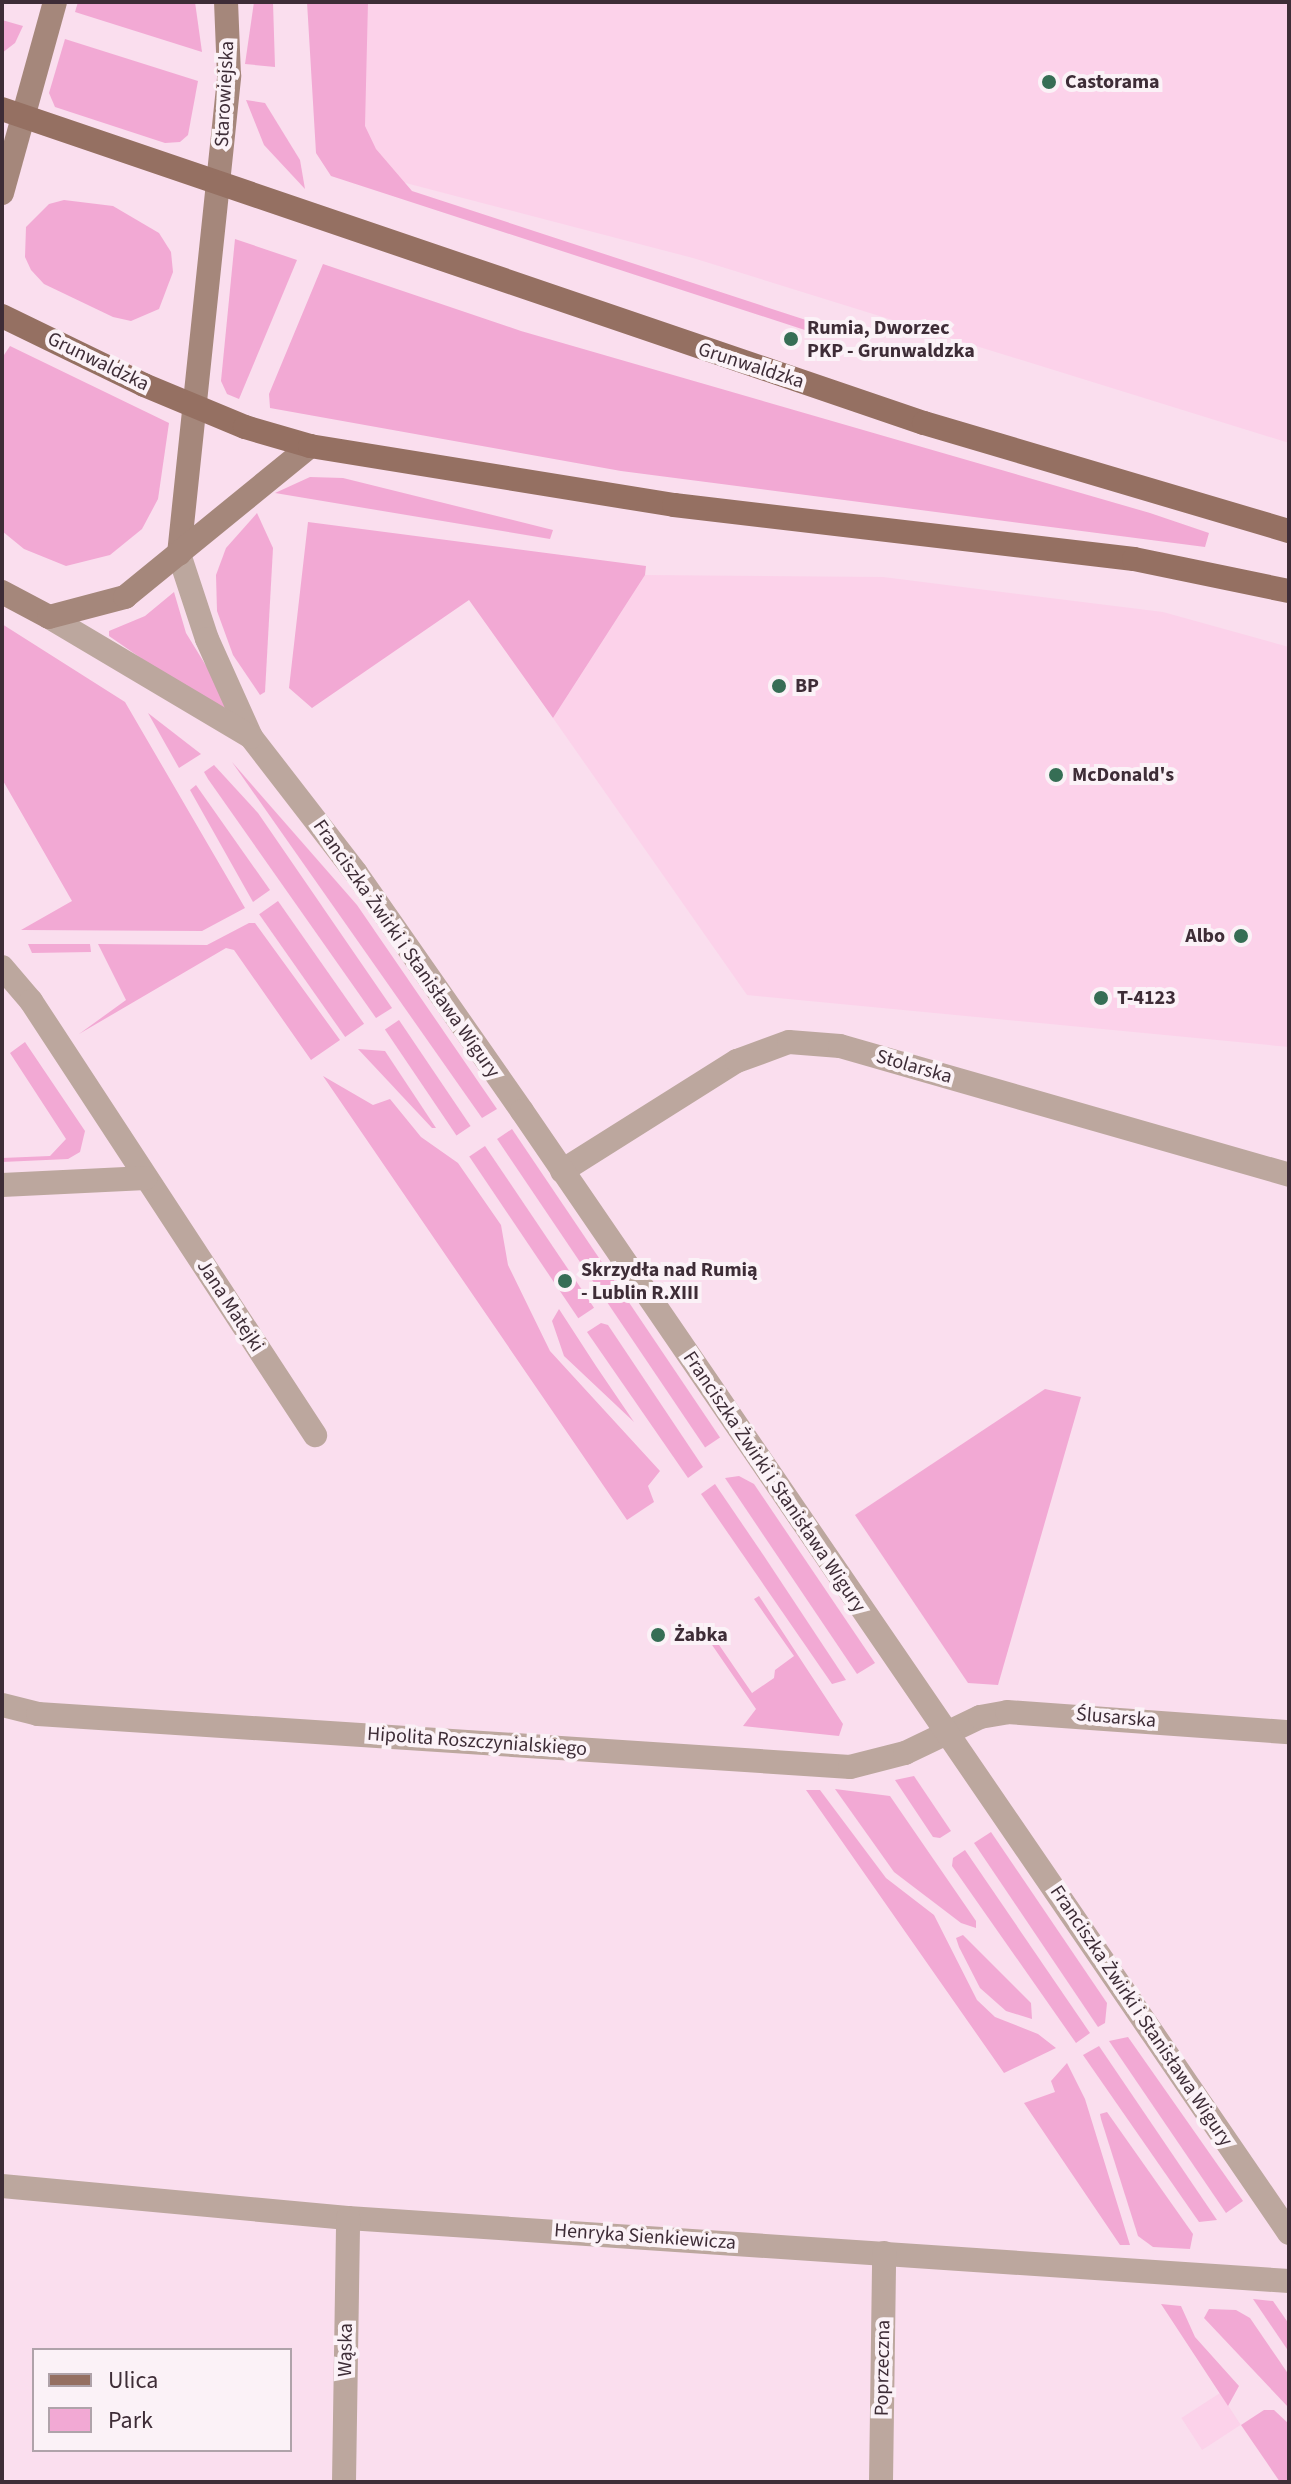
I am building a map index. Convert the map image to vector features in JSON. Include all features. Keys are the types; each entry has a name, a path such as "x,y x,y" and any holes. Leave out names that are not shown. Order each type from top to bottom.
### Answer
{"main road":[{"path":"2,193 11,112 55,2"},
{"name":"Starowiejska","path":"219,186 229,76 226,2"},
{"name":"Grunwaldzka","path":"11,112 219,186 924,423 1289,531"},
{"path":"195,406 219,186"},
{"name":"Grunwaldzka","path":"2,316 195,406 310,446 674,505 1134,559 1289,591"},
{"name":"Franciszka Żwirki i Stanisława Wigury","path":"179,554 195,406"},
{"path":"49,617 125,597 310,446"},
{"name":"Franciszka Żwirki i Stanisława Wigury","path":"2,592 49,617"}],"street":[{"name":"Franciszka Żwirki i Stanisława Wigury","path":"179,554 207,639 251,737 356,873 1289,2233"},
{"name":"Franciszka Żwirki i Stanisława Wigury","path":"49,617 251,737"},
{"name":"Jana Matejki","path":"2,967 31,1001 315,1435"},
{"name":"Stolarska","path":"562,1171 737,1061 789,1042 840,1046 1289,1175"},
{"path":"2,1185 146,1178"},
{"name":"Hipolita Roszczynialskiego","path":"2,1705 38,1714 850,1767 949,1736"},
{"name":"Ślusarska","path":"949,1736 980,1717 1007,1712 1289,1732"},
{"name":"Henryka Sienkiewicza","path":"2,2186 348,2218 1289,2281"},
{"name":"Wąska","path":"344,2482 348,2218"},
{"name":"Poprzeczna","path":"881,2482 884,2253"}],"shaded area":[{"path":"352,2 1289,2 1289,443 693,258 352,169"},
{"path":"645,575 883,577 1163,612 1289,647 1289,1047 747,995 553,718"},
{"path":"1220,2393 1241,2425 1202,2450 1181,2418"}],"green space":[{"path":"78,2 195,2 202,52 75,12"},
{"path":"254,2 273,2 275,67 245,64"},
{"path":"307,2 368,2 365,126 376,149 412,191 812,322 811,332 331,176 316,153"},
{"path":"2,20 23,26 15,43 2,53"},
{"path":"65,39 198,81 188,135 180,142 165,143 55,107 49,93"},
{"path":"246,100 265,103 300,160 305,189 264,145"},
{"path":"64,200 113,206 159,233 171,252 173,272 159,309 131,321 113,317 44,284 31,270 25,257 26,227 49,204"},
{"path":"235,239 297,260 239,399 227,394 221,381"},
{"path":"323,264 521,331 1150,513 1209,533 1205,547 621,471 270,408 269,394"},
{"path":"10,346 169,423 158,499 142,529 110,555 66,566 24,549 2,531 2,358"},
{"path":"310,477 343,478 553,530 550,539 275,493"},
{"path":"257,513 273,548 265,692 260,695 233,655 217,611 216,575 226,548"},
{"path":"308,522 646,566 645,575 553,718 469,600 312,708 289,688"},
{"path":"174,592 186,633 238,718 232,721 109,636 109,631 145,616"},
{"path":"2,624 125,702 245,908 202,931 21,930 72,901 2,779"},
{"path":"148,713 201,754 179,768"},
{"path":"232,762 357,905 497,1109 482,1118"},
{"path":"214,765 258,813 392,1008 376,1018 208,779 204,772"},
{"path":"196,785 270,890 253,902 190,790"},
{"path":"278,901 364,1024 345,1037 259,914"},
{"path":"249,923 255,923 340,1040 311,1060 234,950 226,948 79,1034 126,1000 98,944 207,945"},
{"path":"28,944 90,944 91,952 32,953"},
{"path":"399,1020 471,1126 456,1136 385,1030"},
{"path":"25,1042 85,1131 80,1152 68,1159 2,1162 2,1158 50,1156 66,1139 10,1053"},
{"path":"358,1049 385,1051 436,1128 432,1128"},
{"path":"323,1076 373,1105 390,1099 421,1137 458,1163 501,1225 508,1265 550,1351 660,1471 648,1486 654,1502 627,1520"},
{"path":"512,1129 720,1437 705,1447 497,1139"},
{"path":"485,1146 594,1308 578,1318 469,1157"},
{"path":"559,1309 634,1422 564,1356 552,1321"},
{"path":"601,1323 608,1325 703,1467 688,1478 587,1332"},
{"path":"1045,1389 1081,1397 998,1685 968,1683 855,1515"},
{"path":"739,1476 754,1484 875,1663 857,1674 725,1478"},
{"path":"715,1484 846,1680 832,1684 701,1494"},
{"path":"759,1596 843,1724 839,1736 743,1726 756,1709 710,1642 715,1639 752,1693 774,1678 775,1670 794,1656 754,1599"},
{"path":"914,1776 951,1831 940,1838 933,1837 895,1780"},
{"path":"835,1789 890,1796 976,1921 976,1928 961,1923 894,1872"},
{"path":"806,1790 820,1790 886,1878 934,1915 977,2000 995,2017 1038,2034 1056,2048 1004,2073"},
{"path":"991,1832 1107,2003 1105,2023 1098,2027 974,1843"},
{"path":"965,1850 1090,2033 1076,2043 952,1866 953,1858"},
{"path":"963,1935 1031,2003 1032,2019 1006,2011 980,1988 956,1938"},
{"path":"1128,2037 1243,2201 1226,2213 1109,2041"},
{"path":"1099,2046 1217,2220 1199,2222 1083,2055"},
{"path":"1067,2063 1085,2099 1130,2245 1120,2245 1024,2103 1055,2092 1051,2081"},
{"path":"1107,2112 1193,2234 1190,2249 1153,2247 1138,2236 1101,2119 1100,2114"},
{"path":"1253,2299 1273,2301 1289,2324 1289,2352"},
{"path":"1161,2304 1181,2306 1195,2337 1239,2386 1228,2406"},
{"path":"1209,2309 1236,2310 1250,2318 1289,2375 1289,2408 1204,2318"},
{"path":"1264,2410 1274,2410 1289,2424 1289,2482 1280,2482 1241,2425"}],"place":[{"name":"Castorama","path":"1049,82"},
{"name":"Rumia, Dworzec PKP - Grunwaldzka","path":"791,339"},
{"name":"BP","path":"779,686"},
{"name":"McDonald's","path":"1056,775"},
{"name":"Albo","path":"1241,936"},
{"name":"T-4123","path":"1101,998"},
{"name":"Skrzydła nad Rumią - Lublin R.XIII","path":"565,1281"},
{"name":"Żabka","path":"658,1635"}]}
